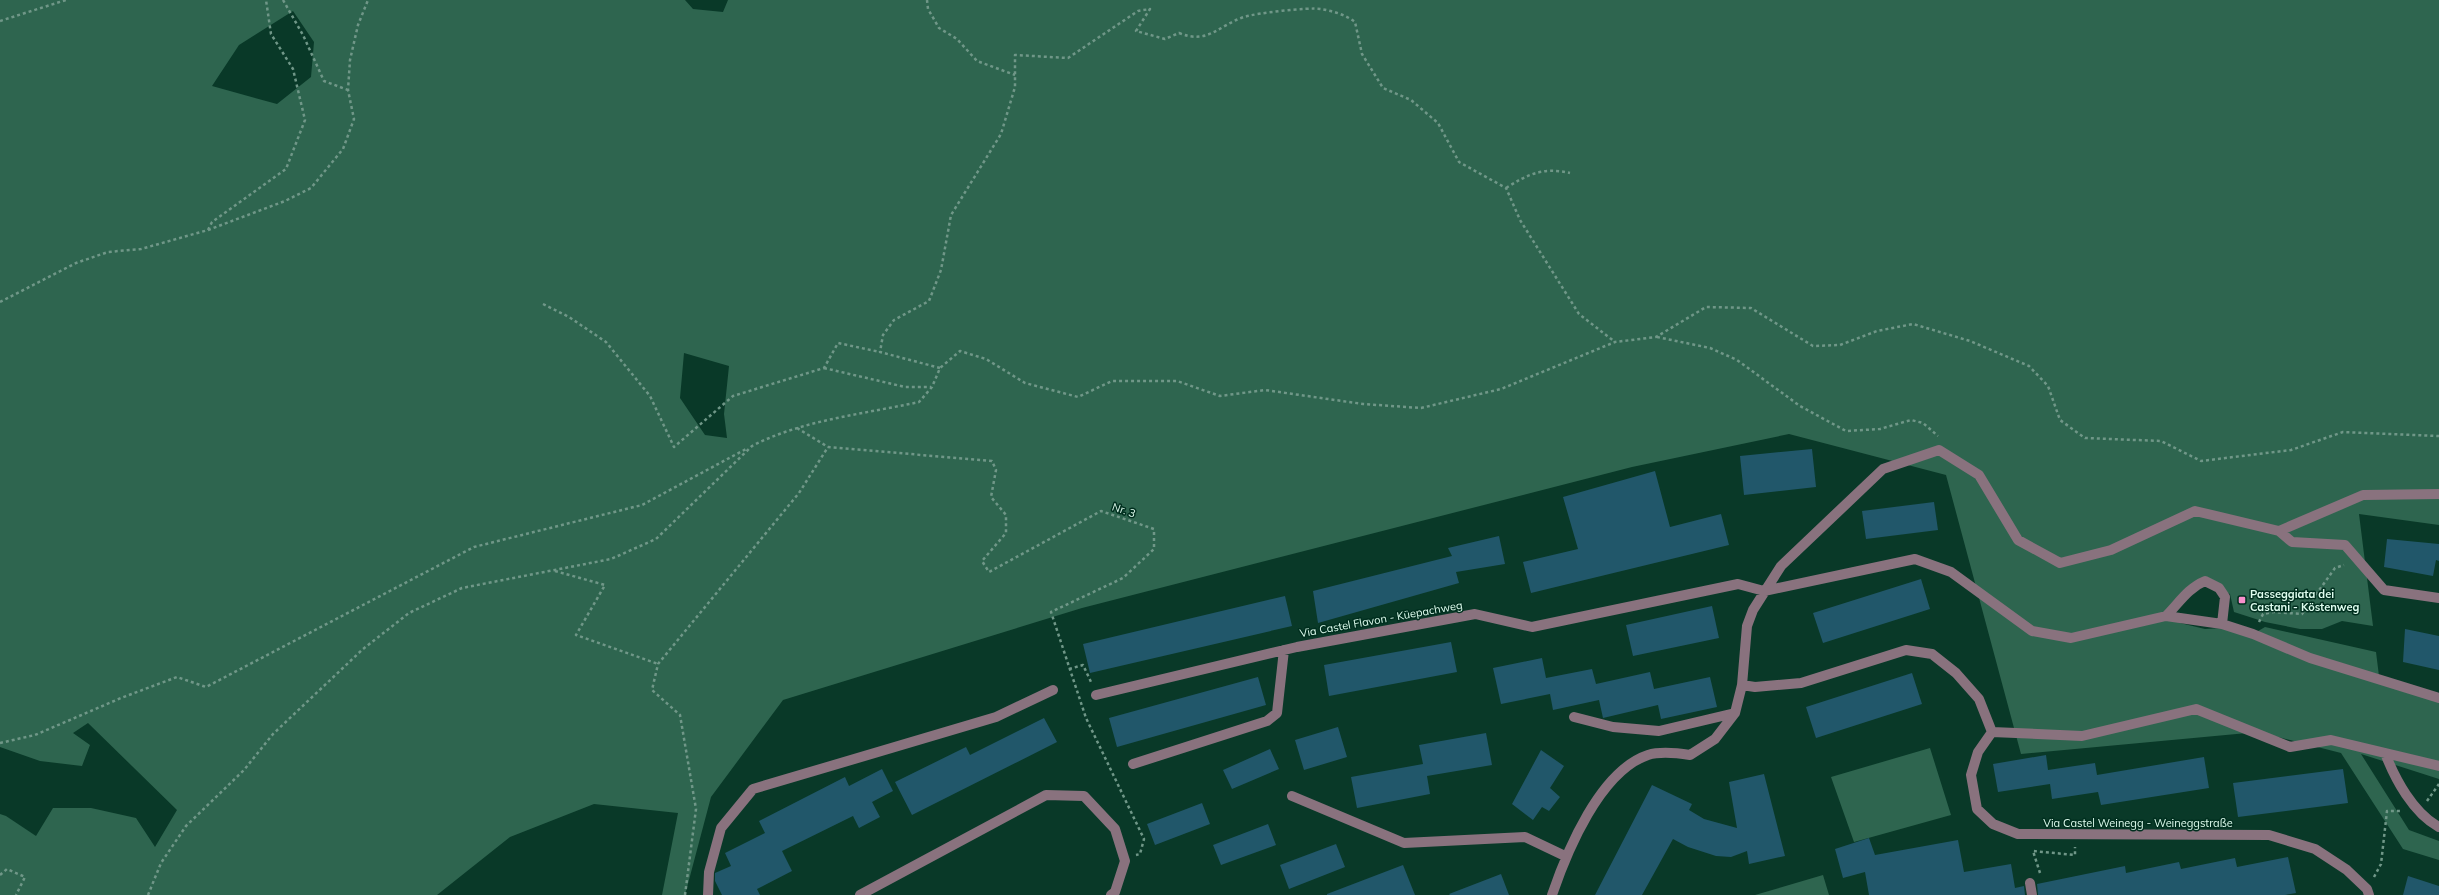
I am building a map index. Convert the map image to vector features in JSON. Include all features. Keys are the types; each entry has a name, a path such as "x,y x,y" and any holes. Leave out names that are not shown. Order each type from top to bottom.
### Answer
{"street":[{"path":"1552,895 1565,856 1605,789 1630,764 1648,755 1670,752 1690,755 1715,739 1734,713 1742,685 1747,626 1753,610 1781,566 1883,469 1939,450 1979,475 2018,540 2060,563 2111,550 2195,511 2279,531 2292,542 2345,545 2384,590 2439,598"},
{"path":"2279,531 2363,495 2439,494"},
{"path":"1764,591 1914,559 1951,572 2032,631 2072,638 2166,616 2222,624 2253,634 2310,658 2439,698"},
{"path":"2166,616 2181,602 2192,586 2205,580 2218,588 2225,597 2222,624"},
{"name":"Via Castel Flavon - Küepachweg","path":"1096,694 1284,650 1475,614 1532,627 1738,584 1764,591"},
{"path":"1133,764 1267,721 1277,713 1284,650"},
{"path":"1742,685 1755,687 1801,683 1906,650 1932,654 1956,673 1979,699 1992,732 2082,736 2196,709 2290,747 2331,740 2439,766"},
{"path":"708,895 709,872 721,828 753,789 996,717 1053,690"},
{"path":"1574,717 1613,727 1659,731 1734,713"},
{"name":"Via Castel Weinegg - Weineggstraße","path":"1992,732 1978,752 1971,775 1977,809 1993,824 2018,834 2269,835 2315,848 2347,870 2368,892"},
{"path":"2385,753 2395,779 2420,811 2439,827"},
{"path":"860,895 1046,795 1084,796 1115,829 1125,861 1115,892 1111,895"},
{"path":"1292,796 1404,843 1525,837 1565,856"},
{"path":"2030,883 2032,895"}],"path":[{"path":"0,21 66,0"},
{"path":"208,230 212,222 286,169 305,120 293,69 271,34 266,0"},
{"path":"283,0 303,35 324,81 348,90"},
{"path":"0,302 76,263 108,252 141,249 208,230 285,201 311,188 343,149 354,119 348,90 350,60 358,24 368,0"},
{"path":"927,0 928,9 939,28 958,39 977,61 1015,75"},
{"path":"880,352 883,335 894,320 929,301 941,270 951,215 1001,134 1015,87 1015,55 1068,58 1138,11 1150,9 1136,31 1165,39 1179,33 1192,38 1206,36 1244,17 1319,9 1348,16 1355,22 1362,54 1383,88 1411,100 1438,123 1459,162 1506,188 1520,220 1579,314 1616,342"},
{"path":"1506,188 1529,174 1558,170 1570,173"},
{"path":"543,304 569,317 606,342 650,396 674,447 733,396 824,368 905,387 932,387"},
{"path":"1656,337 1706,307 1751,308 1813,346 1840,345 1877,331 1913,324 1970,341 2029,366 2048,386 2060,420 2085,438 2161,441 2201,461 2292,450 2342,432 2439,436"},
{"path":"0,743 35,735 121,698 177,677 206,687 474,548 642,505 770,436 797,428 919,402 932,387 940,368 960,351 986,359 1026,383 1078,397 1112,381 1178,381 1220,396 1265,390 1363,404 1421,408 1501,389 1616,342 1656,337 1710,348 1737,360 1800,406 1846,431 1880,429 1911,420 1923,423 1939,437 1939,450"},
{"path":"824,368 838,343 880,352 940,368"},
{"name":"Nr. 3","path":"797,428 828,447 992,461 996,470 991,497 1006,515 1006,532 982,561 989,572 1101,511 1154,529 1154,549 1123,578 1051,612 1086,718 1144,838 1140,854 1125,861"},
{"path":"148,895 161,863 186,826 244,770 273,734 363,649 409,613 462,588 611,559 656,539 752,446"},
{"path":"685,895 696,809 680,715 652,690 658,664 799,492 828,447"},
{"path":"2253,634 2263,614 2273,612 2302,614 2335,568 2358,560"},
{"path":"554,571 605,585 576,635 658,664"},
{"path":"1069,668 1083,665 1096,694"},
{"path":"2368,892 2381,864 2387,811 2420,811 2439,784"},
{"path":"2030,883 2042,881 2033,851 2075,855 2074,835"},
{"path":"0,875 7,869 25,877 16,895"}],"green space":[{"path":"0,0 685,0 693,9 723,12 728,0 2439,0 2439,525 2359,514 2373,626 2342,621 2322,629 2300,629 2265,622 2234,612 2230,594 2205,581 2167,616 2180,623 2205,629 2223,628 2253,634 2265,627 2376,652 2379,676 2439,695 2439,779 2361,754 2409,830 2439,841 2439,860 2403,849 2341,753 2258,732 2021,754 1946,475 1789,434 1632,467 1082,608 783,700 711,797 685,895 662,895 678,813 594,804 510,837 437,895 0,895 0,814 6,816 36,836 53,808 91,808 136,818 155,847 177,810 88,723 73,733 90,745 82,766 40,761 0,747","holes":["293,11 314,42 311,77 277,104 212,86 239,45","684,353 729,366 724,414 727,438 705,435 680,398"]},
{"path":"1930,748 1951,815 1854,842 1831,777"},
{"path":"1823,875 1829,895 1755,895"}],"building":[{"path":"1812,449 1816,487 1744,495 1740,456"},
{"path":"1655,471 1670,527 1721,514 1729,545 1531,593 1523,562 1578,549 1563,497"},
{"path":"1934,502 1938,530 1866,539 1862,511"},
{"path":"1499,536 1505,564 1456,572 1459,583 1318,623 1313,591 1452,556 1448,548"},
{"path":"2387,539 2439,544 2439,561 2436,560 2433,576 2384,567"},
{"path":"1921,579 1930,609 1823,643 1813,613"},
{"path":"1285,596 1292,626 1090,673 1083,644"},
{"path":"1712,606 1719,638 1633,656 1626,625"},
{"path":"2405,629 2439,636 2439,670 2403,662"},
{"path":"1451,642 1457,672 1329,696 1324,665"},
{"path":"1542,658 1546,678 1592,669 1596,684 1650,672 1654,689 1710,677 1717,707 1661,719 1658,705 1603,718 1599,700 1553,710 1550,694 1501,704 1493,668"},
{"path":"1912,673 1922,704 1816,738 1806,707"},
{"path":"1258,677 1266,705 1117,747 1109,718"},
{"path":"1044,718 1057,742 912,815 895,782 966,747 970,755"},
{"path":"1338,727 1347,757 1304,770 1295,740"},
{"path":"1486,733 1492,765 1427,776 1430,794 1357,808 1351,777 1423,764 1419,745"},
{"path":"1270,749 1279,769 1232,789 1223,770"},
{"path":"1541,750 1564,766 1550,788 1560,797 1549,811 1542,807 1533,820 1512,804"},
{"path":"2046,755 2048,770 2095,763 2097,775 2204,757 2209,788 2101,805 2098,792 2052,799 2050,784 1998,792 1993,764"},
{"path":"882,769 893,791 872,802 880,817 859,828 853,816 782,851 792,871 757,889 760,895 722,895 715,881 715,873 731,866 725,853 765,833 759,821 845,777 849,786"},
{"path":"2343,769 2348,803 2238,817 2233,783"},
{"path":"1764,774 1785,856 1749,864 1747,851 1731,857 1716,856 1688,847 1673,839 1642,895 1595,895 1652,785 1692,804 1689,810 1704,819 1737,828 1729,782"},
{"path":"1202,803 1210,824 1155,845 1147,824"},
{"path":"1268,824 1276,845 1221,865 1213,845"},
{"path":"1869,838 1875,855 1958,840 1964,872 2011,864 2015,888 2024,886 2025,895 1869,895 1865,872 1843,878 1835,849"},
{"path":"1336,844 1345,867 1289,889 1280,865"},
{"path":"2288,857 2296,893 2285,895 2038,895 2037,884 2125,866 2126,873 2179,862 2181,869 2235,858 2237,867"},
{"path":"1403,865 1415,895 1327,895 1327,894"},
{"path":"1501,874 1509,895 1449,894"},
{"path":"2408,876 2439,886 2439,895 2403,895"}],"place":[{"name":"Passeggiata dei Castani - Köstenweg","path":"2242,600"}]}
